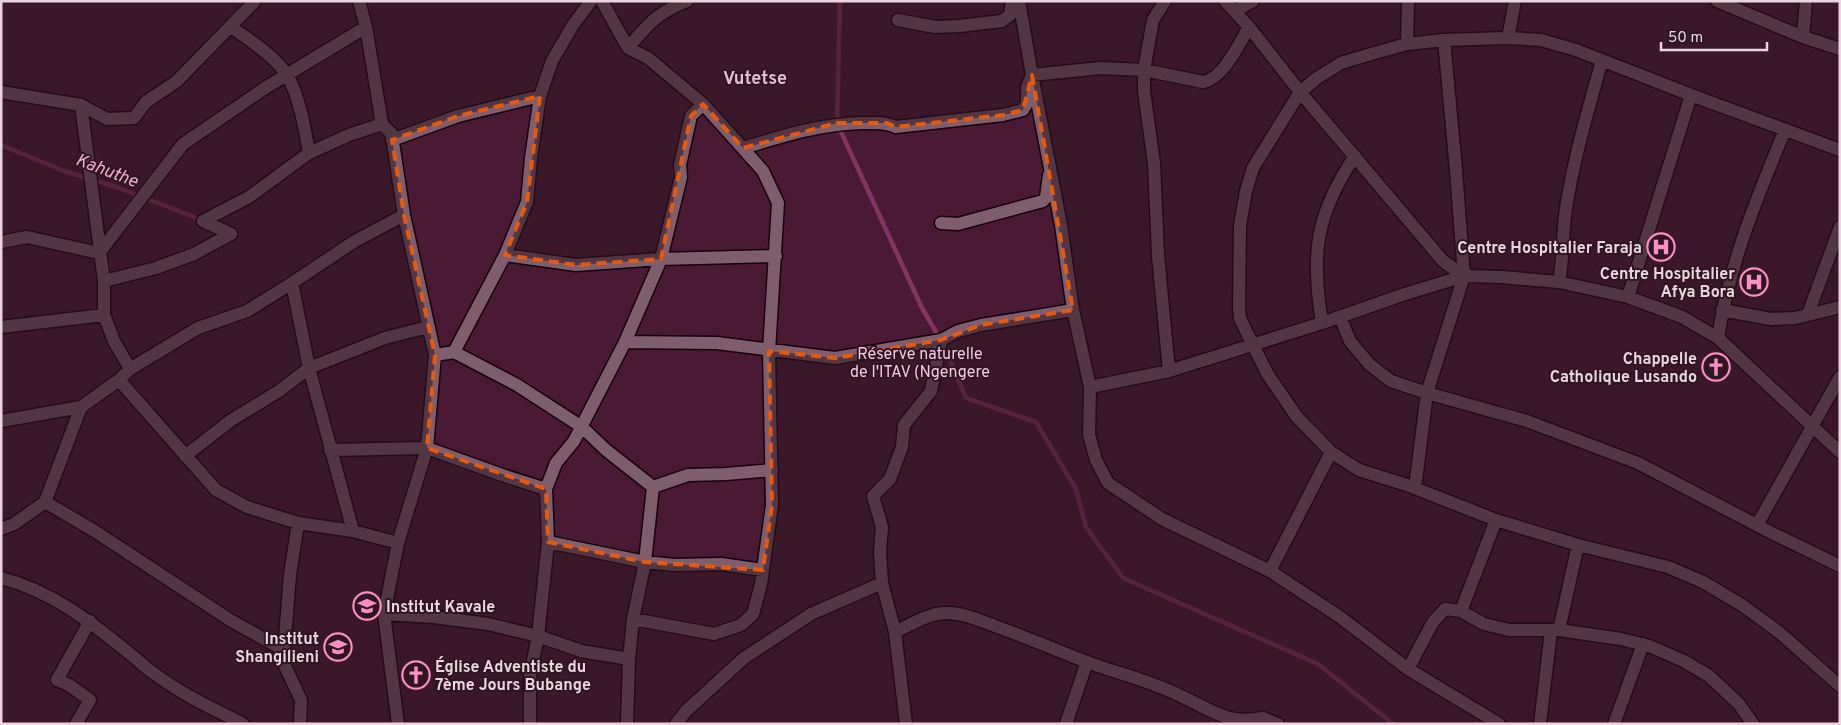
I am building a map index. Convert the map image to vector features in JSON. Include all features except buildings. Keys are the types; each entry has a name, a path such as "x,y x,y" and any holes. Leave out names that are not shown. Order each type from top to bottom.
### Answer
{"street":[{"path":"1,92 80,105 107,120 134,118 146,102 177,81 255,1"},
{"path":"359,1 366,26 382,124 391,133 404,215 435,355 427,448 398,543 384,614 398,724"},
{"path":"454,352 505,255 527,202 540,96 552,61 573,25 591,1"},
{"path":"602,1 628,48 648,58 703,104 763,171 778,203 770,351 772,505 763,570 753,614 741,625 714,634 632,619"},
{"path":"628,48 650,22 668,8 687,1"},
{"path":"898,20 935,26 959,26 1002,21 1010,15 1012,1"},
{"path":"1020,1 1032,75 1051,169 1073,310 1090,387 1089,435 1096,460 1108,483 1162,519 1270,571 1340,617 1408,670 1499,724"},
{"path":"1165,1 1153,20 1144,70 1144,91 1154,164 1158,255 1169,371"},
{"path":"1225,1 1250,27 1300,92 1443,261 1464,276"},
{"path":"1235,11 1253,1"},
{"path":"1408,1 1408,44"},
{"path":"1508,38 1515,1"},
{"path":"1717,1 1803,37 1840,49"},
{"path":"1803,37 1806,1"},
{"path":"99,253 183,144 287,74 366,26"},
{"path":"231,27 266,52 287,74 302,113 309,153"},
{"path":"1032,75 1101,68 1144,70 1202,82 1209,81 1218,75 1250,27"},
{"path":"1840,150 1576,50 1541,40 1508,38 1444,40 1408,44 1341,62 1300,92 1253,168 1246,190 1240,226 1239,308 1240,318 1252,345 1268,375 1297,417 1332,452 1359,470 1415,488 1496,520 1578,545 1668,567 1703,582 1742,605 1780,633 1840,686"},
{"path":"1415,488 1427,393 1464,276 1444,40"},
{"path":"1559,282 1563,264 1566,205 1569,189 1602,60"},
{"path":"743,148 792,133 837,124 887,123 896,127 1003,115 1022,110 1027,102 1027,86 1032,75"},
{"path":"1628,297 1691,95"},
{"path":"392,140 458,116 540,96"},
{"path":"530,724 530,676 538,636 548,542 546,489 556,463 574,441 582,427 625,342 661,260 681,177 680,165 691,116 703,104"},
{"path":"80,105 104,281 104,315 114,341 130,369"},
{"path":"104,281 156,268 194,254 232,234 204,221 248,197 309,153 349,134 382,124"},
{"path":"1718,338 1722,310 1743,235 1785,130"},
{"path":"1322,323 1317,295 1317,240 1330,199 1355,156"},
{"path":"940,223 958,224 1043,201 1046,197 1051,169"},
{"path":"1,421 81,407 119,380 130,369 198,328 247,310 355,241 404,215"},
{"path":"1808,314 1840,227"},
{"path":"1,242 27,237 99,253"},
{"path":"505,255 576,265 776,256"},
{"path":"1090,387 1169,371 1464,276 1502,277 1559,282 1628,297 1682,317 1718,338 1812,428 1840,452"},
{"path":"292,283 309,368 353,531"},
{"path":"1722,310 1771,319 1795,318 1840,307"},
{"path":"625,342 717,343 835,358 941,340 958,331 981,325 1073,310"},
{"path":"1,327 104,315"},
{"path":"1340,317 1350,341 1369,364 1391,381 1527,421 1638,463 1840,566"},
{"path":"184,456 230,421 279,391 309,368 385,338 428,327"},
{"path":"906,724 895,632 882,583 880,552 882,527 873,496 890,479 902,447 904,425 931,391 941,340"},
{"path":"435,355 454,352 517,385 582,427 606,450 653,487"},
{"path":"1757,525 1840,377"},
{"path":"119,380 184,456 216,490 247,507 298,523 353,531 398,543"},
{"path":"1,529 14,524 44,502 81,407"},
{"path":"330,450 427,448 546,489"},
{"path":"1270,571 1332,452"},
{"path":"653,487 688,475 772,470"},
{"path":"627,724 632,619 645,562 653,487"},
{"path":"44,502 93,530 230,620 284,650"},
{"path":"1461,611 1496,520"},
{"path":"298,523 290,575 284,650 285,666 301,700 300,724"},
{"path":"548,542 645,562 675,565 721,564 763,570"},
{"path":"1540,724 1555,630 1578,545"},
{"path":"1,578 14,581 58,601 90,621 158,677 191,698 243,724"},
{"path":"676,724 686,711 744,658 811,614 882,583"},
{"path":"1408,670 1433,622 1445,609 1461,611 1484,624 1509,630 1555,630 1643,644 1684,661 1709,676 1739,704 1750,717 1753,724"},
{"path":"895,632 925,618 943,613 957,614 990,624 1087,662 1135,677 1183,696 1216,716 1236,723 1252,722 1263,718 1278,724"},
{"path":"384,614 434,617 488,624 538,636 581,651 629,659"},
{"path":"76,724 90,700 69,685 57,680 90,621"},
{"path":"1614,724 1643,644"},
{"path":"1066,724 1087,662"}],"highlighted area":[{"path":"1032,75 1073,310 981,325 941,340 835,358 769,351 772,505 763,570 645,562 548,542 546,489 427,448 435,355 404,215 392,140 458,116 540,96 527,202 505,255 576,265 661,259 691,116 703,104 743,148 837,123 887,123 896,127 1003,115 1023,110"}],"green space":[{"name":"Réserve naturelle de l'ITAV (Ngengere","path":"1,1 1840,1 1840,724 1,724"}],"waterway":[{"path":"840,1 837,123 922,308 940,339"},
{"name":"Kahuthe","path":"1,145 64,171 116,187 202,220"},
{"path":"944,346 966,398 1036,422 1076,489 1086,527 1123,578 1318,664 1393,724"}],"place":[{"name":"Centre Hospitalier Faraja","path":"1661,247"},
{"name":"Centre Hospitalier Afya Bora","path":"1754,282"},
{"name":"Chappelle Catholique Lusando","path":"1716,367"},
{"name":"Institut Kavale","path":"367,606"},
{"name":"Institut Shangilieni","path":"338,647"},
{"name":"Église Adventiste du 7ème Jours Bubange","path":"416,675"}],"district":[{"name":"Vutetse","path":"755,78"}]}
